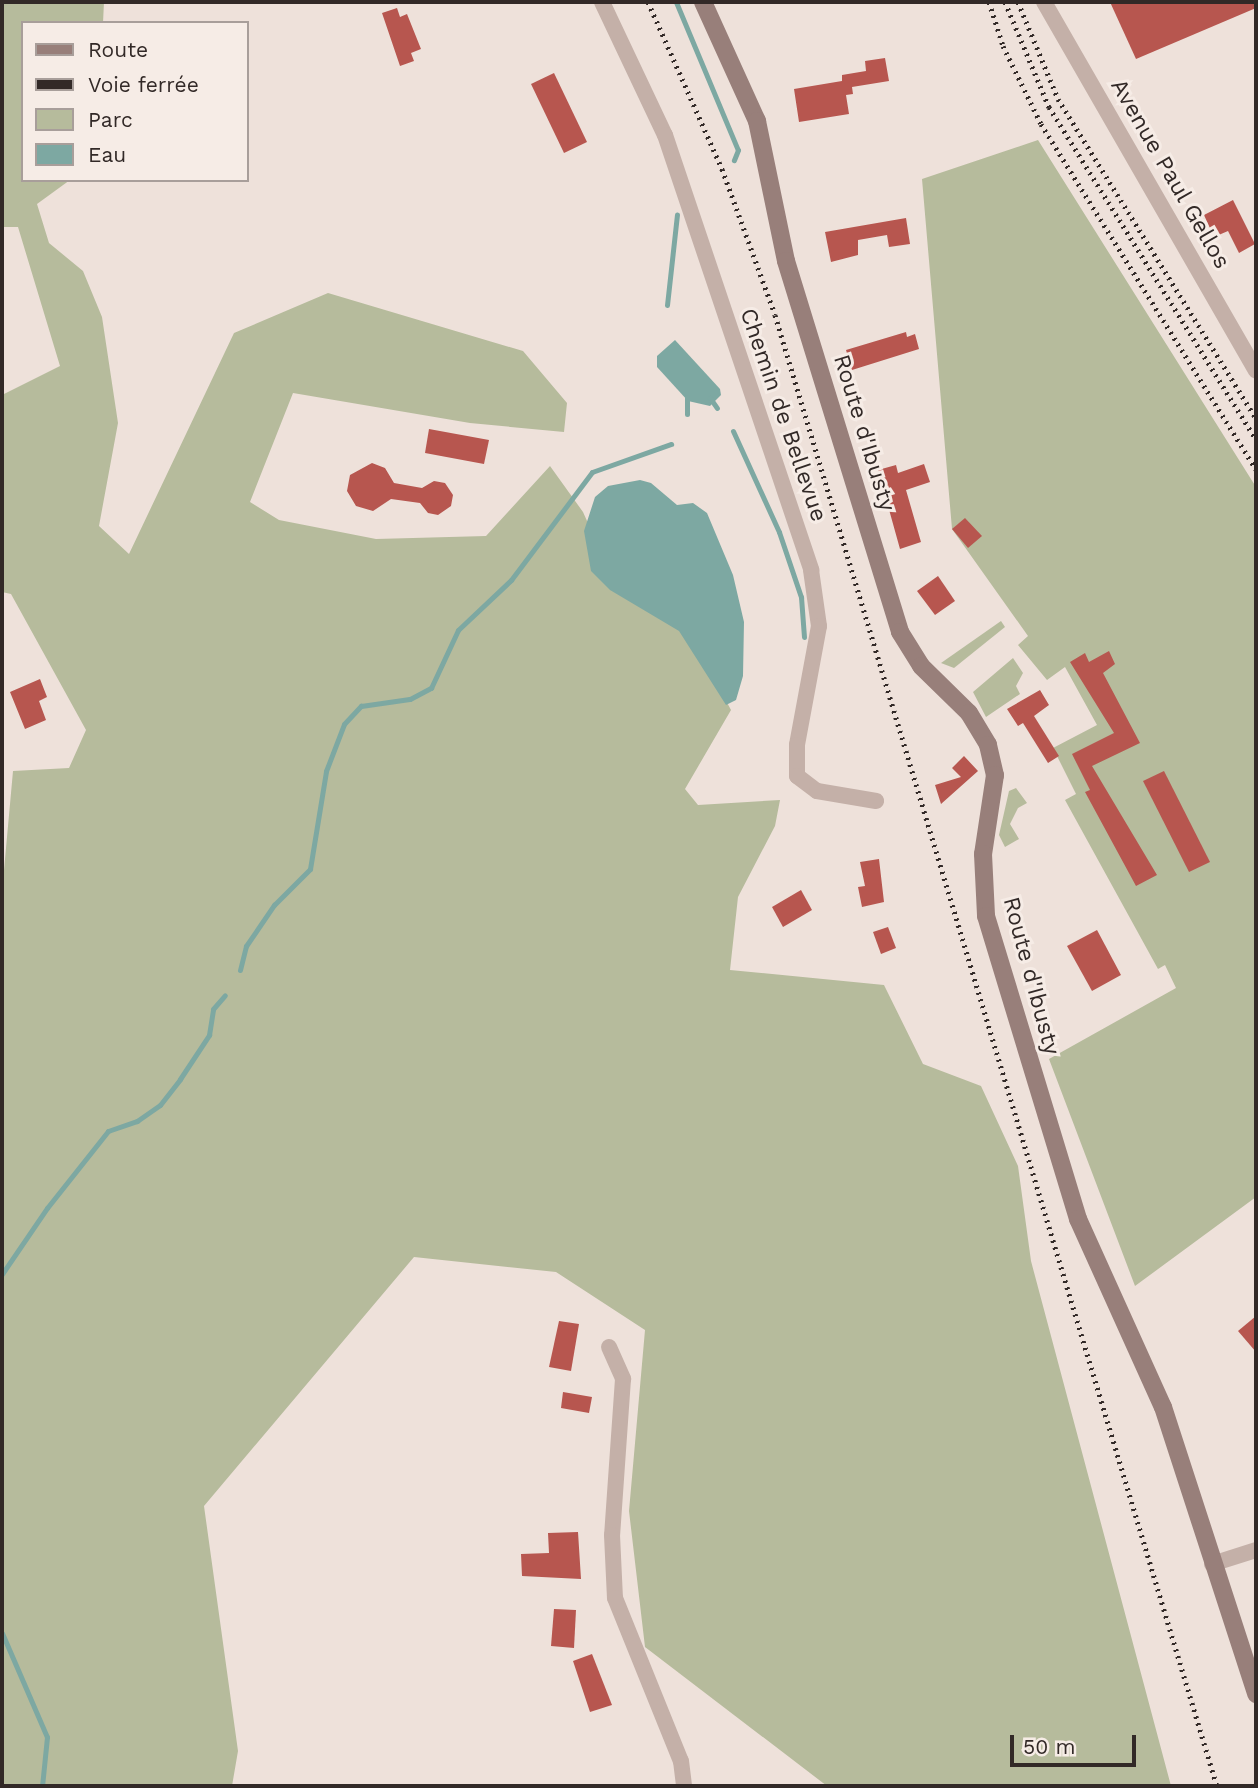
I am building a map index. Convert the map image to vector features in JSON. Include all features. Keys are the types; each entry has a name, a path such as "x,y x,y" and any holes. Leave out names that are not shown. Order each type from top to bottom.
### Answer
{"street":[{"name":"Chemin de Bellevue","path":"602,2 665,135 811,570 819,626 797,745 797,776 817,791 876,801"},
{"name":"Route d'Ibusty","path":"703,2 758,121 786,261 900,632 921,666 969,713 988,745 995,775 983,854 986,916 1078,1219 1151,1375 1256,1694"},
{"name":"Avenue Paul Gellos","path":"1044,2 1256,370"},
{"path":"609,1347 623,1379 612,1535 615,1598 681,1761 684,1786"},
{"path":"1212,1564 1256,1550"}],"green space":[{"path":"2,2 104,2 103,21 21,21 21,182 67,182 37,204 49,243 83,271 102,317 118,423 99,526 129,554 234,333 328,293 523,351 567,403 564,432 470,423 293,393 250,502 279,520 376,539 486,536 550,466 583,512 613,579 686,626 731,710 685,789 698,805 780,800 775,826 738,897 730,970 884,985 923,1064 981,1086 1018,1166 1031,1261 1171,1786 827,1786 645,1647 629,1511 645,1330 556,1272 414,1257 204,1506 238,1751 232,1786 2,1786 2,892 13,771 69,768 86,730 11,594 2,592 2,395 60,366 18,227 2,227"},
{"path":"1038,140 1256,487 1256,1197 1135,1286 1049,1059 1176,988 1165,965 1158,969 1065,800 1076,794 1053,748 1097,725 1065,667 1047,680 1018,645 1028,636 952,529 922,179"},
{"path":"1001,621 1005,627 954,668 941,663"},
{"path":"1013,658 1023,673 1016,686 1020,694 986,717 973,692"},
{"path":"1016,788 1027,803 1018,808 1010,824 1019,839 1005,847 999,835 1009,791"}],"water":[{"path":"675,340 720,389 721,395 710,406 688,401 657,367 657,356"},
{"path":"640,480 651,483 677,505 693,503 707,513 733,575 744,622 743,676 736,700 726,705 679,631 610,590 591,571 584,531 595,497 608,486"}],"building":[{"path":"1110,2 1256,2 1256,8 1136,59"},
{"path":"397,8 400,17 407,14 421,49 411,53 414,61 400,66 382,13"},
{"path":"885,58 889,81 852,87 853,94 846,95 849,114 799,122 794,89 842,81 842,75 866,71 865,61"},
{"path":"554,73 587,142 564,153 531,84"},
{"path":"1233,200 1255,244 1239,253 1228,231 1214,237 1204,215"},
{"path":"906,218 910,244 889,247 887,235 858,240 858,255 831,262 825,232"},
{"path":"906,332 907,337 915,334 919,349 852,370 846,350"},
{"path":"429,429 489,440 484,464 425,453"},
{"path":"372,463 385,468 394,483 422,488 434,481 445,483 453,495 451,506 438,515 428,513 420,503 391,499 373,511 356,506 347,491 350,475"},
{"path":"924,464 930,482 906,490 921,542 900,549 878,470 896,465 898,473"},
{"path":"965,518 982,536 968,548 952,529"},
{"path":"938,576 955,601 935,615 917,591"},
{"path":"1109,651 1115,664 1103,673 1140,743 1092,766 1157,875 1136,886 1085,792 1090,790 1072,754 1114,733 1070,662 1085,653 1089,662"},
{"path":"40,679 47,697 39,701 46,720 25,729 10,692"},
{"path":"1040,690 1049,705 1034,716 1059,756 1048,763 1023,723 1018,726 1007,709"},
{"path":"964,756 978,771 941,804 935,785 961,777 952,768"},
{"path":"1164,771 1210,862 1189,872 1143,781"},
{"path":"879,859 884,902 862,907 858,887 865,886 860,862"},
{"path":"801,890 812,910 783,927 772,907"},
{"path":"888,927 896,948 881,954 873,932"},
{"path":"1097,930 1121,975 1092,991 1067,946"},
{"path":"1256,1316 1256,1352 1238,1331"},
{"path":"559,1321 579,1324 571,1371 549,1367"},
{"path":"563,1392 592,1397 589,1413 561,1408"},
{"path":"578,1532 581,1579 522,1576 521,1554 549,1553 548,1533"},
{"path":"554,1609 576,1610 574,1648 551,1646"},
{"path":"592,1654 612,1705 590,1712 573,1661"}],"waterway":[{"path":"676,2 738,150 734,160"},
{"path":"667,305 677,215"},
{"path":"687,397 687,414"},
{"path":"710,398 717,408"},
{"path":"733,431 779,532 801,597 804,637"},
{"path":"240,970 246,946 274,905 310,869 326,771 344,724 361,706 410,699 431,688 458,630 511,580 592,472 671,444"},
{"path":"2,1274 47,1208 108,1131 137,1121 160,1105 209,1035 213,1009 225,995"},
{"path":"2,1633 47,1737 42,1786"}],"railway":[{"path":"648,2 722,169 775,315 1217,1786"},
{"path":"989,2 1003,46 1041,124 1256,470"},
{"path":"1005,2 1049,107 1256,440"},
{"path":"1018,2 1058,99 1256,418"}]}
